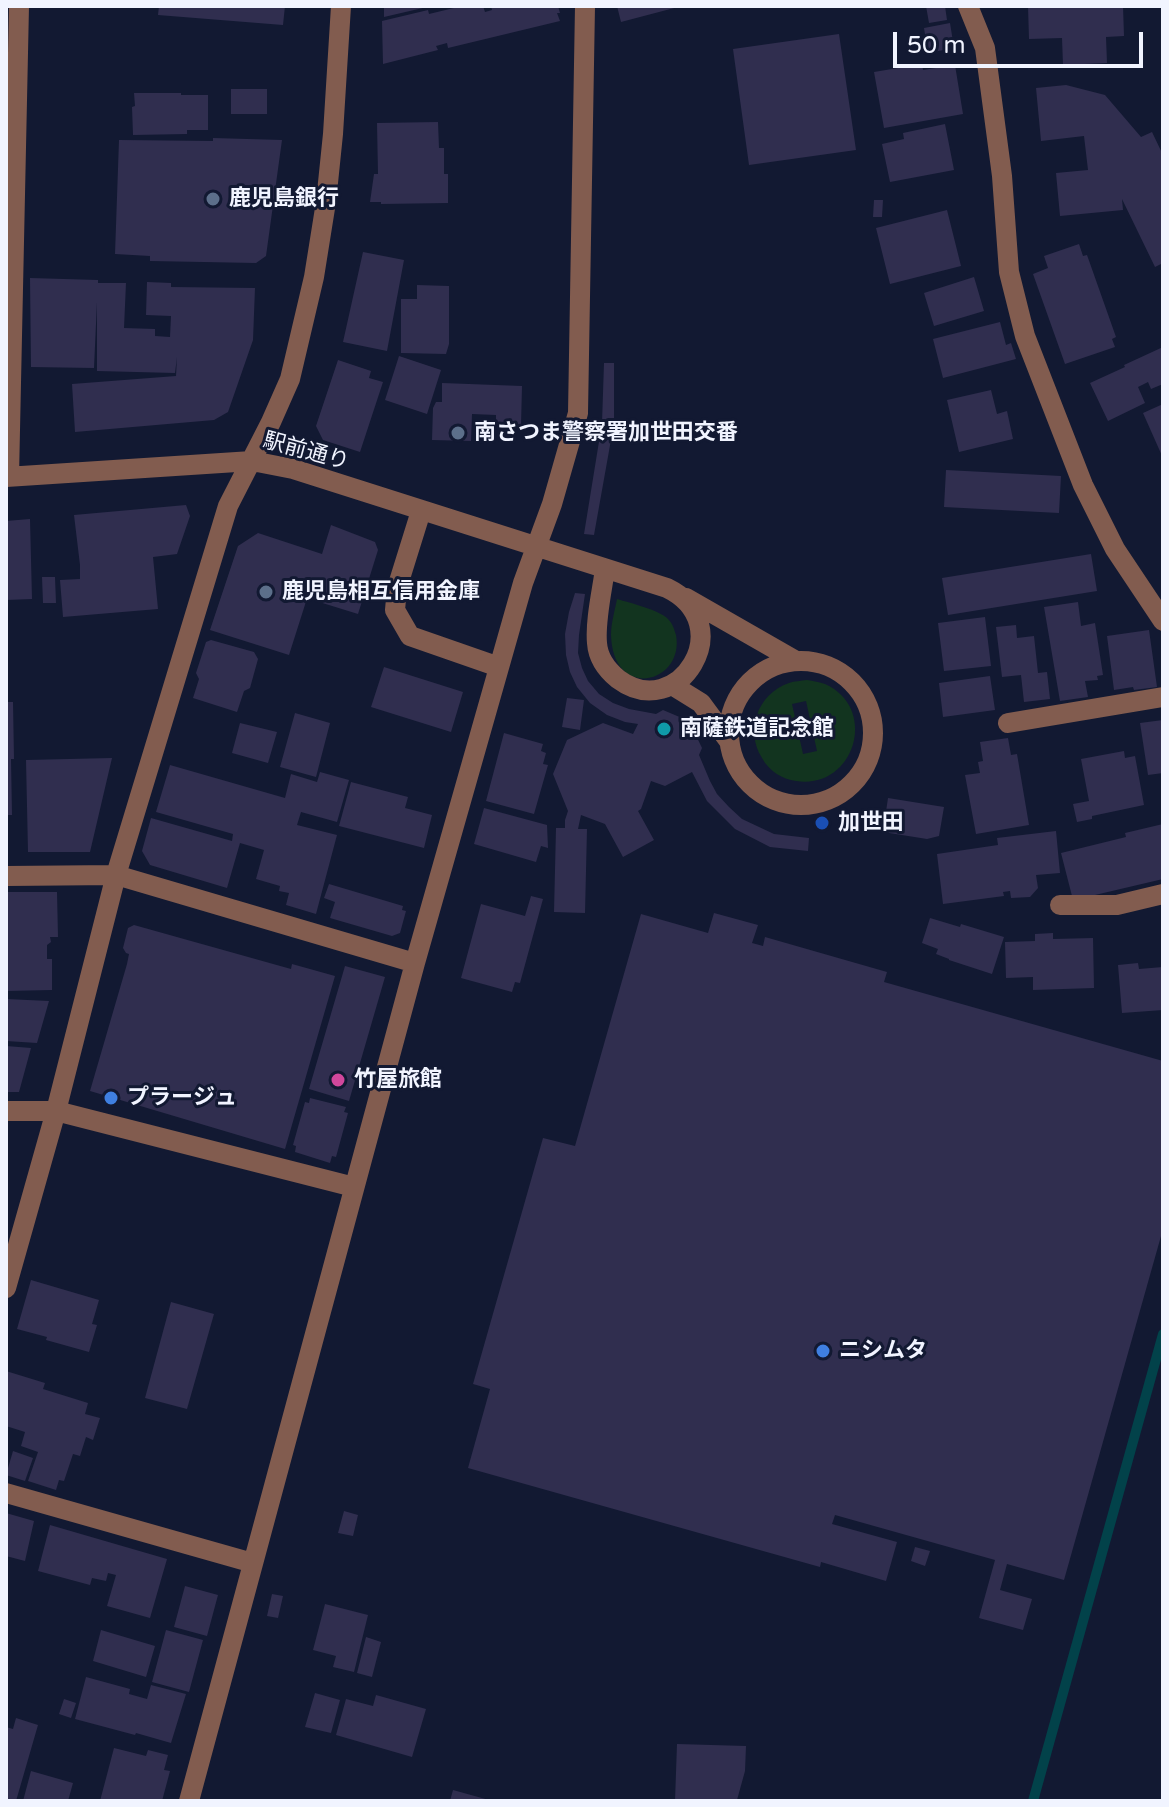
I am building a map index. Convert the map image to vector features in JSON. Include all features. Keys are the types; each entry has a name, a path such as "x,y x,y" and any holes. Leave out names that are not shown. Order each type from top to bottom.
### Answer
{"street":[{"path":"8,477 19,6"},
{"path":"6,1288 56,1111 116,875 228,506 290,379 314,277 326,202 341,6"},
{"path":"189,1801 415,963 523,583 552,504 578,413 585,6"},
{"path":"968,6 985,48 1002,176 1009,272 1025,336 1083,485 1115,549 1163,621"},
{"name":"駅前通り","path":"8,477 252,461 293,469 605,569"},
{"path":"421,511 397,588 395,610 410,636 499,667"},
{"path":"679,594 694,611 700,628 701,645 696,661 686,675 672,685 639,689 623,683 610,673 601,659 597,643 605,569 667,588 679,594 796,661"},
{"path":"796,661 820,663 842,673 860,690 871,711 875,736 870,759 857,780 839,796 816,805 792,806 768,799 749,784 735,765 729,741 730,718 738,696 754,679 773,666 796,661"},
{"path":"672,685 701,703 729,741"},
{"path":"1008,723 1163,697"},
{"path":"6,876 116,875 415,963"},
{"path":"1060,905 1117,905 1163,894"},
{"path":"6,1111 56,1111 354,1187"},
{"path":"6,1493 253,1563"}],"green space":[{"path":"617,599 658,613 672,625 676,635 676,652 670,665 660,674 648,678 635,677 623,670 615,656 611,635"},
{"path":"805,680 825,684 842,695 852,711 855,728 853,745 845,761 833,773 816,780 796,781 776,774 765,763 757,747 755,725 757,714 769,696 789,683","holes":["806,701 817,751 803,754 792,704"]}],"building":[{"path":"159,6 285,6 283,25 158,15"},
{"path":"384,6 427,6 427,7 384,17"},
{"path":"462,6 483,6 485,12 492,10 491,6 558,6 560,21 448,48 447,43 436,46 438,50 383,64 382,21"},
{"path":"617,6 678,6 678,7 621,22"},
{"path":"926,6 945,6 947,20 929,23"},
{"path":"1028,6 1123,6 1124,36 1106,37 1107,63 1063,65 1062,38 1029,39"},
{"path":"950,23 954,48 928,53 924,28"},
{"path":"839,34 856,150 749,165 733,49"},
{"path":"922,64 923,70 955,65 963,114 884,128 874,72"},
{"path":"1066,85 1105,95 1141,137 1152,132 1163,155 1163,263 1155,267 1122,199 1123,210 1060,216 1056,173 1088,170 1084,136 1041,141 1036,88"},
{"path":"231,89 267,89 267,114 231,114"},
{"path":"134,93 208,95 208,130 187,130 187,134 133,135"},
{"path":"438,122 439,148 444,148 444,174 448,174 448,203 370,202 374,174 378,174 377,123"},
{"path":"945,124 954,170 890,182 882,144 904,139 903,133"},
{"name":"鹿児島銀行","path":"213,138 282,140 266,256 256,263 150,261 150,256 115,254 119,140 213,141"},
{"path":"874,200 883,200 882,217 873,217"},
{"path":"947,210 961,266 890,284 876,228"},
{"path":"1079,244 1083,256 1087,255 1116,337 1112,339 1115,347 1065,364 1033,274 1048,268 1044,256"},
{"path":"363,252 404,260 387,351 343,342"},
{"path":"974,277 984,311 934,326 924,293"},
{"path":"30,278 126,283 124,328 155,329 155,336 170,337 171,316 146,315 147,282 171,283 171,287 255,288 253,340 228,412 214,420 75,432 72,384 176,376 177,357 175,373 97,371 97,302 94,368 31,367"},
{"path":"417,285 449,286 449,344 446,354 401,353 401,299 417,299"},
{"path":"1000,322 1006,345 1011,343 1016,359 943,378 933,339"},
{"path":"1163,347 1163,384 1151,389 1148,382 1138,387 1145,403 1108,421 1090,383"},
{"path":"399,356 441,370 427,414 385,400"},
{"path":"338,360 371,371 369,378 383,382 360,452 323,440 316,426"},
{"path":"604,363 614,363 614,423 594,535 584,534 602,423"},
{"name":"南さつま警察署加世田交番","path":"442,383 522,386 521,426 496,425 496,415 472,414 471,441 432,440 433,408 436,402 442,402"},
{"path":"991,390 997,414 1007,411 1013,439 959,452 947,400"},
{"path":"1163,404 1163,458 1143,413"},
{"path":"946,470 1061,476 1059,513 944,507"},
{"path":"186,505 190,516 177,554 153,557 158,609 63,617 60,580 80,579 74,515"},
{"path":"30,519 32,599 6,600 6,521"},
{"name":"鹿児島相互信用金庫","path":"331,525 375,542 378,550 358,614 316,601 318,592 310,589 289,655 210,630 238,546 258,533 322,554"},
{"path":"1091,554 1097,591 948,615 942,578"},
{"path":"42,577 55,577 56,603 43,603"},
{"name":"南薩鉄道記念館","path":"575,593 585,594 578,653 588,681 599,694 629,709 656,714 663,710 689,721 702,748 699,755 717,794 742,819 774,834 809,838 808,851 770,847 735,829 707,801 692,772 665,786 651,781 638,811 654,840 623,857 605,824 581,815 578,829 587,829 585,913 554,912 556,828 565,828 568,811 553,774 567,740 603,723 633,734 638,724 607,715 590,703 577,687 566,655 565,634"},
{"path":"1078,602 1081,626 1095,623 1103,675 1097,676 1098,680 1085,681 1088,697 1060,701 1044,607"},
{"path":"985,617 991,666 944,671 938,623"},
{"path":"1016,625 1017,638 1034,636 1038,673 1047,672 1050,699 1024,702 1021,675 1002,677 996,627"},
{"path":"1149,630 1157,687 1114,690 1107,636"},
{"path":"211,640 254,652 258,659 250,688 244,691 237,712 193,698 199,679 196,673 206,642"},
{"path":"384,667 463,692 451,732 371,707"},
{"path":"990,676 995,710 943,717 939,683"},
{"path":"567,698 584,700 580,730 562,727"},
{"path":"6,702 13,702 12,815 6,815"},
{"path":"295,713 330,723 316,777 280,767"},
{"path":"1163,720 1163,773 1148,775 1140,723"},
{"path":"240,723 277,732 268,763 232,753"},
{"path":"504,733 543,744 541,751 546,753 543,764 548,765 534,814 486,801"},
{"path":"1008,738 1011,755 1017,754 1029,825 976,834 965,775 980,773 978,762 983,761 980,742"},
{"path":"1124,751 1125,758 1135,756 1144,805 1077,822 1073,804 1089,801 1081,759"},
{"path":"112,758 90,852 28,852 26,760"},
{"path":"170,765 285,798 291,774 317,782 320,772 349,780 337,822 301,812 297,825 337,835 316,914 286,905 289,893 279,891 280,886 256,879 264,850 240,843 227,888 150,865 142,851 151,818 232,841 233,834 156,812"},
{"path":"351,782 408,797 405,808 432,815 424,848 339,826"},
{"path":"888,798 944,807 939,836 927,839 883,832"},
{"path":"484,808 547,825 548,848 541,846 536,862 474,844"},
{"path":"1163,824 1163,879 1095,895 1072,896 1061,853"},
{"path":"1056,831 1060,873 1036,875 1038,888 1030,897 1011,898 1010,891 1003,892 1004,896 943,904 937,854 998,845 997,838"},
{"path":"329,884 403,906 402,910 406,911 400,933 392,936 330,918 335,902 324,898"},
{"path":"6,892 57,892 58,937 50,937 51,942 47,945 47,959 52,959 52,990 6,991"},
{"path":"531,896 543,899 520,983 515,982 512,992 461,978 481,904 525,916"},
{"name":"ニシムタ","path":"714,913 758,925 752,943 763,946 765,937 887,972 884,982 1163,1061 1163,1229 1064,1580 1007,1564 1000,1590 1032,1599 1023,1630 979,1618 995,1560 835,1515 832,1524 897,1542 886,1581 821,1562 820,1567 468,1468 490,1389 473,1384 543,1138 575,1146 641,914 708,933"},
{"path":"930,918 1004,937 992,974 949,960 936,954 938,949 922,943"},
{"path":"134,925 291,969 292,964 335,976 285,1149 90,1091 127,964 129,954 123,948 128,928"},
{"path":"1053,933 1053,939 1093,938 1094,988 1033,990 1033,977 1006,978 1005,942 1035,941 1035,934"},
{"path":"1138,963 1139,969 1163,967 1163,1010 1122,1013 1118,965"},
{"path":"345,966 385,977 349,1101 309,1089"},
{"path":"6,999 49,1001 37,1043 6,1041"},
{"path":"6,1046 31,1048 19,1092 6,1092"},
{"path":"310,1098 346,1107 344,1112 348,1113 336,1157 332,1156 330,1163 295,1152 296,1146 293,1145 305,1102 309,1103"},
{"path":"31,1280 99,1300 92,1324 97,1325 89,1352 17,1329"},
{"path":"171,1302 214,1314 187,1409 145,1398"},
{"path":"6,1371 45,1383 43,1389 88,1403 85,1414 100,1418 93,1440 86,1437 80,1456 73,1454 64,1481 59,1480 56,1490 28,1481 38,1452 21,1446 25,1432 6,1426"},
{"path":"13,1451 33,1458 25,1481 6,1475"},
{"path":"344,1511 358,1515 353,1536 338,1533"},
{"path":"6,1513 34,1521 25,1561 6,1556"},
{"path":"50,1525 167,1559 150,1618 107,1606 116,1575 108,1573 106,1581 92,1578 90,1585 38,1571"},
{"path":"915,1547 930,1551 925,1566 911,1561"},
{"path":"185,1586 218,1595 207,1636 174,1627"},
{"path":"272,1594 283,1596 278,1618 267,1616"},
{"path":"325,1604 368,1615 354,1672 333,1667 336,1656 313,1650"},
{"path":"101,1630 155,1646 146,1677 93,1661"},
{"path":"166,1630 203,1640 189,1692 152,1682"},
{"path":"366,1637 381,1642 372,1677 357,1673"},
{"path":"86,1677 130,1689 129,1694 147,1699 151,1685 186,1694 171,1743 75,1719"},
{"path":"315,1693 340,1700 331,1733 305,1727"},
{"path":"376,1695 426,1709 412,1757 336,1735 346,1699 373,1706"},
{"path":"64,1699 76,1703 71,1718 59,1714"},
{"path":"16,1718 38,1725 16,1801 6,1801 6,1727 13,1729"},
{"path":"677,1744 746,1746 745,1771 737,1800 675,1801"},
{"path":"114,1748 146,1756 148,1750 168,1755 164,1770 170,1771 162,1801 100,1801"},
{"path":"31,1771 73,1783 68,1801 23,1801"},
{"path":"453,1790 489,1800 450,1801"}],"waterway":[{"path":"1033,1801 1163,1334"}],"place":[{"name":"鹿児島銀行","path":"213,199"},
{"name":"南さつま警察署加世田交番","path":"458,433"},
{"name":"鹿児島相互信用金庫","path":"266,592"},
{"name":"南薩鉄道記念館","path":"664,729"},
{"name":"加世田","path":"822,823"},
{"name":"竹屋旅館","path":"338,1080"},
{"name":"プラージュ","path":"111,1098"},
{"name":"ニシムタ","path":"823,1351"}]}
